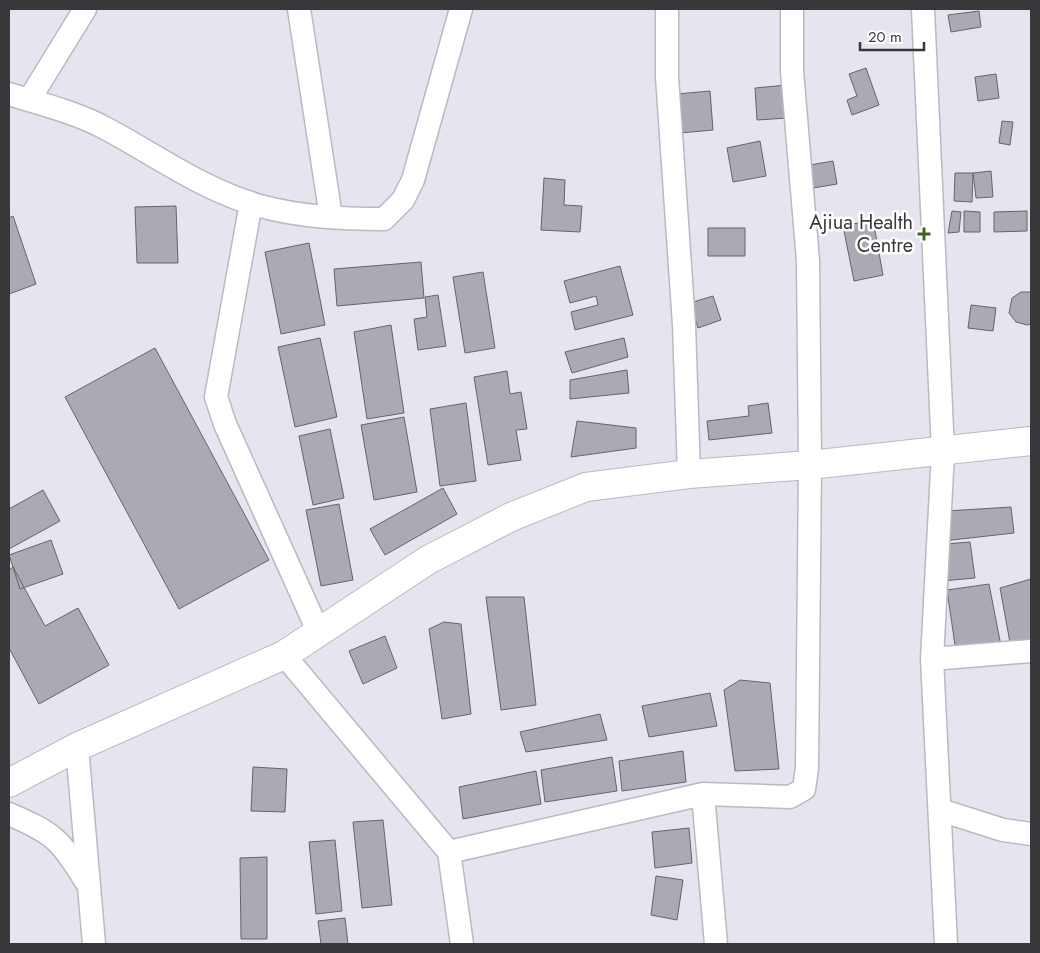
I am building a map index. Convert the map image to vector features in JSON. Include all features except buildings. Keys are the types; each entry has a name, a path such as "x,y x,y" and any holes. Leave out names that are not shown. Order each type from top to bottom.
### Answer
{"main road":[{"path":"9,783 77,747 284,655 428,560 511,517 586,488 689,474 810,465 1031,441"}],"street":[{"path":"85,9 19,97 72,113 104,127 200,183 251,203 306,216 384,219 403,200 413,180 461,9"},
{"path":"299,9 331,217"},
{"path":"667,9 667,76 684,324 689,474"},
{"path":"449,852 703,794 790,797 804,789 807,768 810,465 808,261 792,71 792,9"},
{"path":"924,9 943,452 932,659 946,944"},
{"path":"251,203 220,364 216,397 225,424 319,633"},
{"path":"932,659 1031,651"},
{"path":"284,655 449,852 462,944"},
{"path":"77,747 94,944"},
{"path":"703,794 716,944"},
{"path":"940,810 1003,830 1031,834"},
{"path":"9,814 45,830 65,847 88,886"}],"place":[{"name":"Ajiua Health Centre","path":"924,234"}]}
